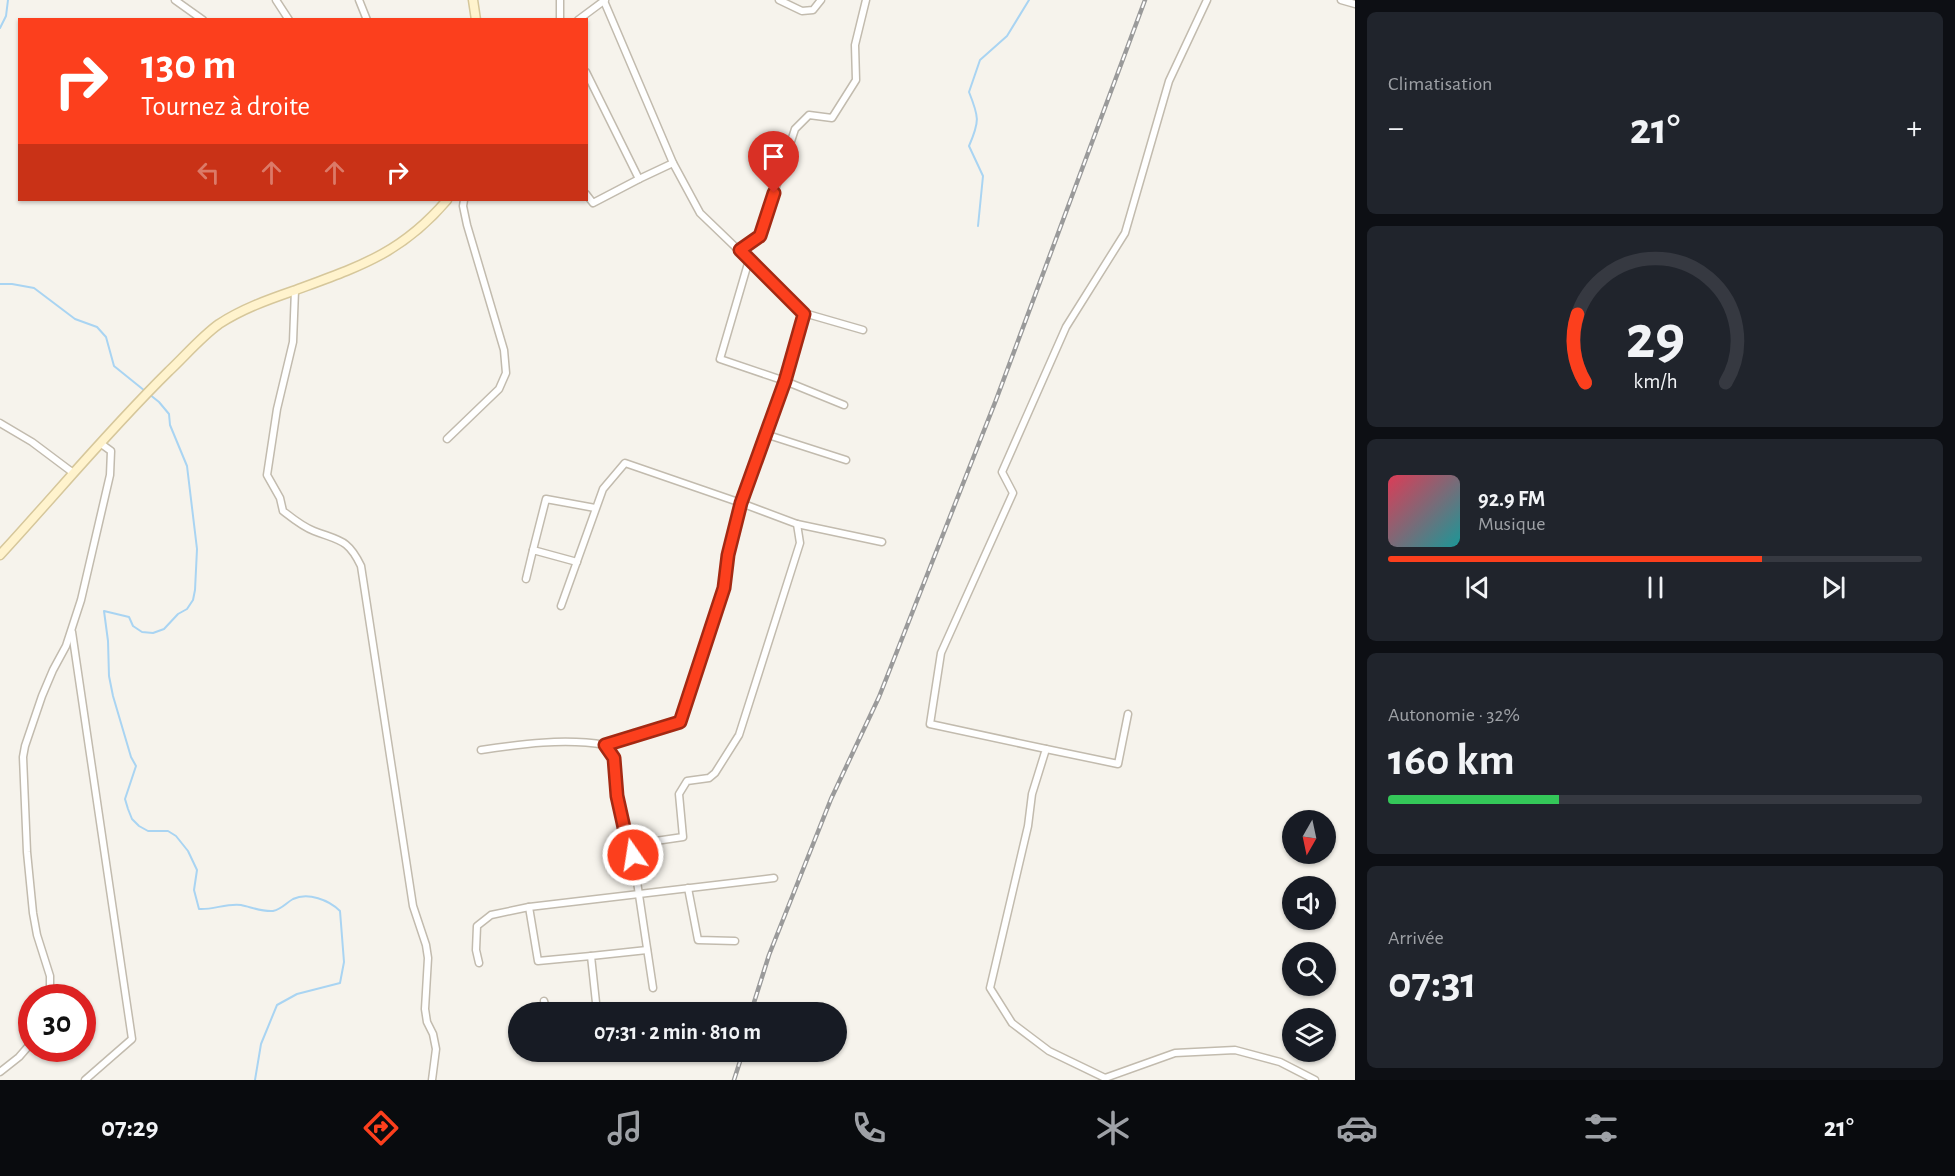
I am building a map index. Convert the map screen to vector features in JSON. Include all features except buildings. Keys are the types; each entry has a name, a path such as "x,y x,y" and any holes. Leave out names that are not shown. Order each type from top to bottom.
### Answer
{"street":[{"path":"175,0 200,18"},
{"path":"276,0 288,18"},
{"path":"359,0 366,18"},
{"path":"473,0 476,18"},
{"path":"560,0 560,18"},
{"path":"581,18 604,0 673,163 700,213 804,314 863,330"},
{"path":"779,0 802,11 813,10 821,0"},
{"path":"740,250 760,236 795,129 809,115 832,118 856,81 855,45 866,0"},
{"path":"1128,714 1118,764 930,724 941,653 1013,493 1002,472 1066,327 1125,233 1169,81 1207,0"},
{"path":"1341,0 1355,4"},
{"path":"588,76 639,179"},
{"path":"588,197 593,203 673,163"},
{"path":"0,555 72,472 142,398 216,326 243,310 379,257 416,232 446,201"},
{"path":"447,439 499,389 506,373 504,350 467,225 464,201"},
{"path":"749,260 720,359 785,381 844,405"},
{"path":"295,290 293,342 277,409 267,475 280,498 283,511 312,531 343,542 354,550 360,566 413,906 428,958 425,1009 436,1049 432,1080"},
{"path":"482,750 553,743 587,742 605,745 680,722 724,588 728,555 741,503 785,381 804,314"},
{"path":"0,423 32,442 72,472"},
{"path":"765,435 846,460"},
{"path":"50,984 50,976 33,914 27,852 23,757 42,696 72,631 81,600 110,475 111,451 100,443"},
{"path":"561,606 603,489 625,463 797,524 882,542"},
{"path":"526,579 546,499 595,508"},
{"path":"605,745 614,758 617,796 625,832 642,843 683,837 679,794 687,781 709,778 715,773 739,735 800,543 797,524"},
{"path":"533,550 577,562"},
{"path":"72,631 132,1039 85,1080"},
{"path":"1046,749 1032,794 1028,826 990,988 1012,1023 1049,1051 1105,1079 1175,1053 1235,1050 1280,1062 1315,1080"},
{"path":"642,843 633,855 653,988"},
{"path":"479,963 476,950 477,926 491,915 529,907 774,878"},
{"path":"688,888 698,940 735,940"},
{"path":"529,907 538,962 647,950"},
{"path":"591,956 596,1002"},
{"path":"0,1072 18,1058"}],"waterway":[{"path":"0,28 6,16 8,0"},
{"path":"978,226 983,176 969,146 977,119 969,92 980,60 1007,36 1029,0"},
{"path":"0,284 34,288 75,319 97,327 106,337 114,366 145,391"},
{"path":"149,394 169,414 170,425 187,466 197,549 195,590 193,600 187,609 178,614 164,629 153,633 142,632 133,626 129,617 104,611 109,676 113,696 131,757 136,766 125,799 128,809 132,819 139,826 148,831 168,831 176,836 188,851 197,870 194,890 199,909 241,905 273,911 293,899 305,896 330,903 340,911 344,962 340,983 297,994 277,1005 261,1044 255,1080"}],"railway":[{"path":"754,1002 769,955 831,799 879,697 996,400 1145,0"},
{"path":"734,1080 740,1062"}],"route":[{"path":"633,855 642,843 625,832 617,796 614,758 605,745 680,722 724,588 728,555 741,503 785,381 804,314 740,250 760,236 774,193"}]}
